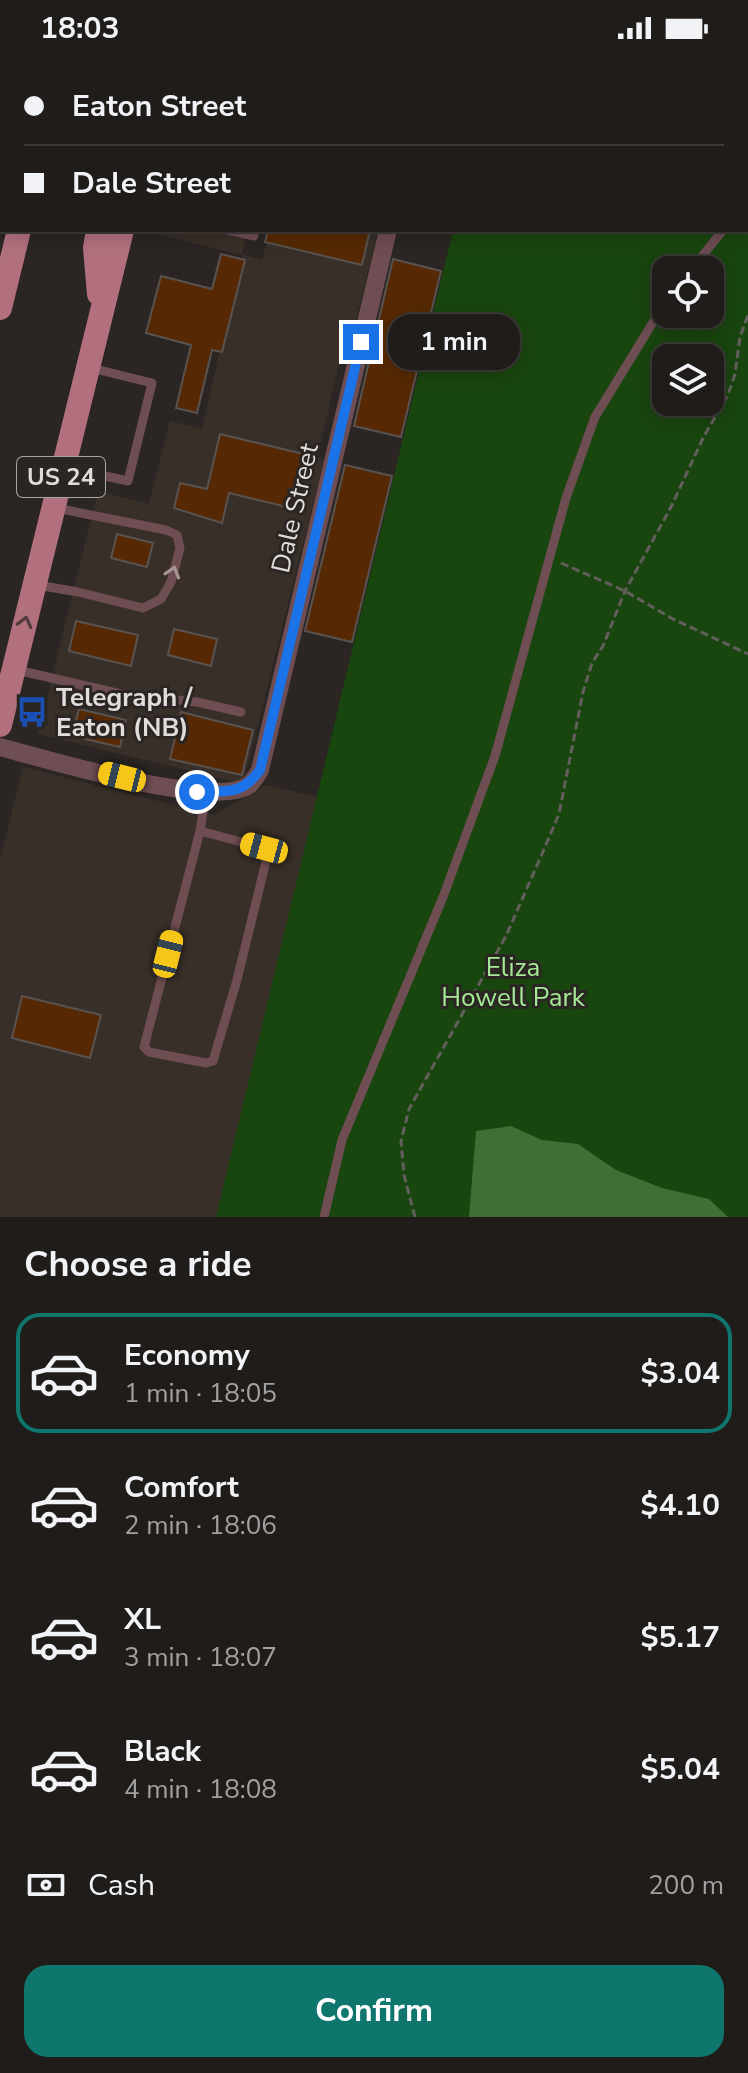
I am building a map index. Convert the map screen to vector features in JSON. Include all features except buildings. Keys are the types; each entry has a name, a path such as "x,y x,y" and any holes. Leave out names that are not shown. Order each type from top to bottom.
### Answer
{"main road":[{"path":"0,308 19,232"},
{"path":"98,232 95,248 100,317"},
{"name":"US 24","path":"0,725 121,232"}],"street":[{"name":"Dale Street","path":"206,792 249,785 260,770 388,232"},
{"path":"0,747 153,785 206,792"}],"lane":[{"path":"237,232 254,236"},
{"path":"702,256 721,232"},
{"path":"324,1217 342,1140 443,897 495,756 548,558 595,417 652,324"},
{"path":"63,467 128,481 152,383 88,367"},
{"path":"34,584 143,608 161,599 171,582 180,548 177,535 166,530 53,508"},
{"path":"13,669 121,694 197,702 241,712"},
{"path":"200,831 264,848 268,853 237,980 213,1061 206,1063 149,1052 144,1047 200,831 206,792"}],"path":[{"path":"415,1217 404,1175 401,1141 409,1109 506,936 559,814 583,692 592,663 603,646 625,591 728,395 735,374 740,337 748,315"},
{"path":"548,558 625,591 673,619 748,654"}],"shaded area":[{"path":"248,232 242,254 262,260 269,232 378,232 355,324 349,323 317,457 324,460 243,784 38,734 98,491 149,504 170,421 202,429 242,255 158,234"},
{"path":"23,767 214,815 266,785 318,797 216,1217 0,1217 0,860"}],"green space":[{"name":"Eliza Howell Park","path":"453,232 748,232 748,1217 216,1217"},
{"path":"511,1126 542,1140 578,1144 616,1170 662,1188 709,1199 728,1217 469,1217 476,1131"}],"place":[{"name":"Telegraph / Eaton (NB)","path":"32,712"}],"route":[{"path":"197,792 230,791 249,785 260,770 361,342"}]}
